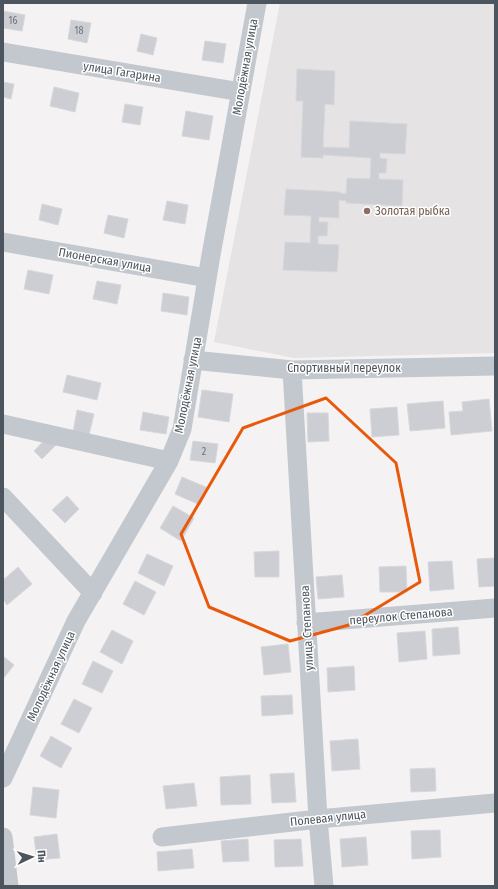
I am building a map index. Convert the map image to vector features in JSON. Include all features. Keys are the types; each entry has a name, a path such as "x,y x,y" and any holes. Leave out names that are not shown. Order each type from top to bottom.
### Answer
{"street":[{"name":"Молодёжная улица","path":"3,778 76,622 169,461 182,429 207,278 257,3"},
{"name":"улица Гагарина","path":"3,52 241,92"},
{"name":"Пионерская улица","path":"3,242 207,278"},
{"name":"Спортивный переулок","path":"194,360 292,370 495,366"},
{"name":"улица Степанова","path":"292,370 318,819 324,886"},
{"path":"3,424 169,461"},
{"path":"3,497 93,593"},
{"name":"переулок Степанова","path":"306,623 495,608"},
{"name":"Полевая улица","path":"162,837 318,819 495,803"},
{"path":"3,837 8,886"}],"highlighted area":[{"path":"326,398 396,463 420,582 349,625 290,641 209,607 181,534 243,428"}],"shaded area":[{"name":"Золотая рыбка","path":"280,3 495,3 495,353 294,358 214,342"}],"building":[{"path":"3,11 25,15 22,31 3,28"},
{"path":"71,20 91,23 87,43 68,39"},
{"path":"141,34 157,38 153,55 137,51"},
{"path":"205,41 226,44 223,63 202,60"},
{"path":"297,69 335,71 334,105 325,104 323,147 349,148 350,121 407,124 405,154 380,153 380,158 387,159 386,173 379,173 379,179 403,180 402,206 346,203 346,201 339,200 339,218 319,217 319,222 328,222 327,236 318,236 318,244 339,245 337,272 283,270 285,242 310,243 311,216 284,215 286,189 340,192 346,194 347,178 370,179 371,158 323,155 323,158 301,157 303,101 296,101"},
{"path":"3,82 14,84 11,99 3,97"},
{"path":"54,87 79,93 75,112 50,106"},
{"path":"125,104 143,107 140,125 122,122"},
{"path":"186,111 213,116 209,140 182,136"},
{"path":"167,201 188,205 185,224 163,220"},
{"path":"42,204 62,209 58,225 39,220"},
{"path":"108,215 128,219 124,238 104,233"},
{"path":"28,270 53,275 49,294 24,289"},
{"path":"97,281 121,285 117,304 93,299"},
{"path":"163,293 189,297 187,315 161,311"},
{"path":"67,375 101,383 97,400 63,392"},
{"path":"202,390 233,394 229,422 198,417"},
{"path":"489,399 492,431 451,435 449,412 463,411 462,402"},
{"path":"443,401 445,428 410,431 407,404"},
{"path":"397,407 399,435 372,437 370,409"},
{"path":"77,410 94,414 89,435 73,432"},
{"path":"143,412 169,417 166,434 140,430"},
{"path":"307,413 328,413 329,441 308,442"},
{"path":"49,435 57,444 42,459 34,451"},
{"path":"193,441 218,444 215,463 190,460"},
{"path":"182,477 208,488 200,505 175,494"},
{"path":"67,496 79,509 65,523 52,510"},
{"path":"173,506 194,518 181,541 160,528"},
{"path":"279,551 279,577 255,577 254,552"},
{"path":"147,554 173,566 164,586 138,573"},
{"path":"495,558 495,586 479,587 477,559"},
{"path":"452,561 454,589 430,591 428,562"},
{"path":"406,566 407,592 380,592 379,567"},
{"path":"18,567 32,584 7,605 3,599 3,580"},
{"path":"342,575 344,597 318,599 316,577"},
{"path":"135,581 156,592 144,615 123,604"},
{"path":"458,627 460,654 433,656 432,629"},
{"path":"112,630 133,641 122,664 100,652"},
{"path":"425,631 427,659 399,662 397,633"},
{"path":"288,644 291,672 264,675 261,647"},
{"path":"3,656 14,665 3,679"},
{"path":"93,661 113,671 102,693 82,684"},
{"path":"354,666 355,690 328,692 327,668"},
{"path":"292,695 293,714 262,716 261,696"},
{"path":"74,699 92,708 79,733 61,724"},
{"path":"51,736 72,748 61,768 40,756"},
{"path":"358,739 360,769 332,771 330,741"},
{"path":"435,768 436,791 411,792 410,769"},
{"path":"294,773 296,802 272,803 270,774"},
{"path":"250,775 251,804 221,805 220,777"},
{"path":"194,783 197,806 166,809 163,786"},
{"path":"33,787 59,790 56,818 30,815"},
{"path":"440,830 441,857 412,859 411,831"},
{"path":"57,834 60,858 37,860 34,837"},
{"path":"366,837 368,865 342,867 340,839"},
{"path":"248,839 249,861 223,862 221,841"},
{"path":"301,839 303,866 275,867 274,840"},
{"path":"192,849 194,868 158,871 157,852"}],"place":[{"name":"Золотая рыбка","path":"367,211"}]}
